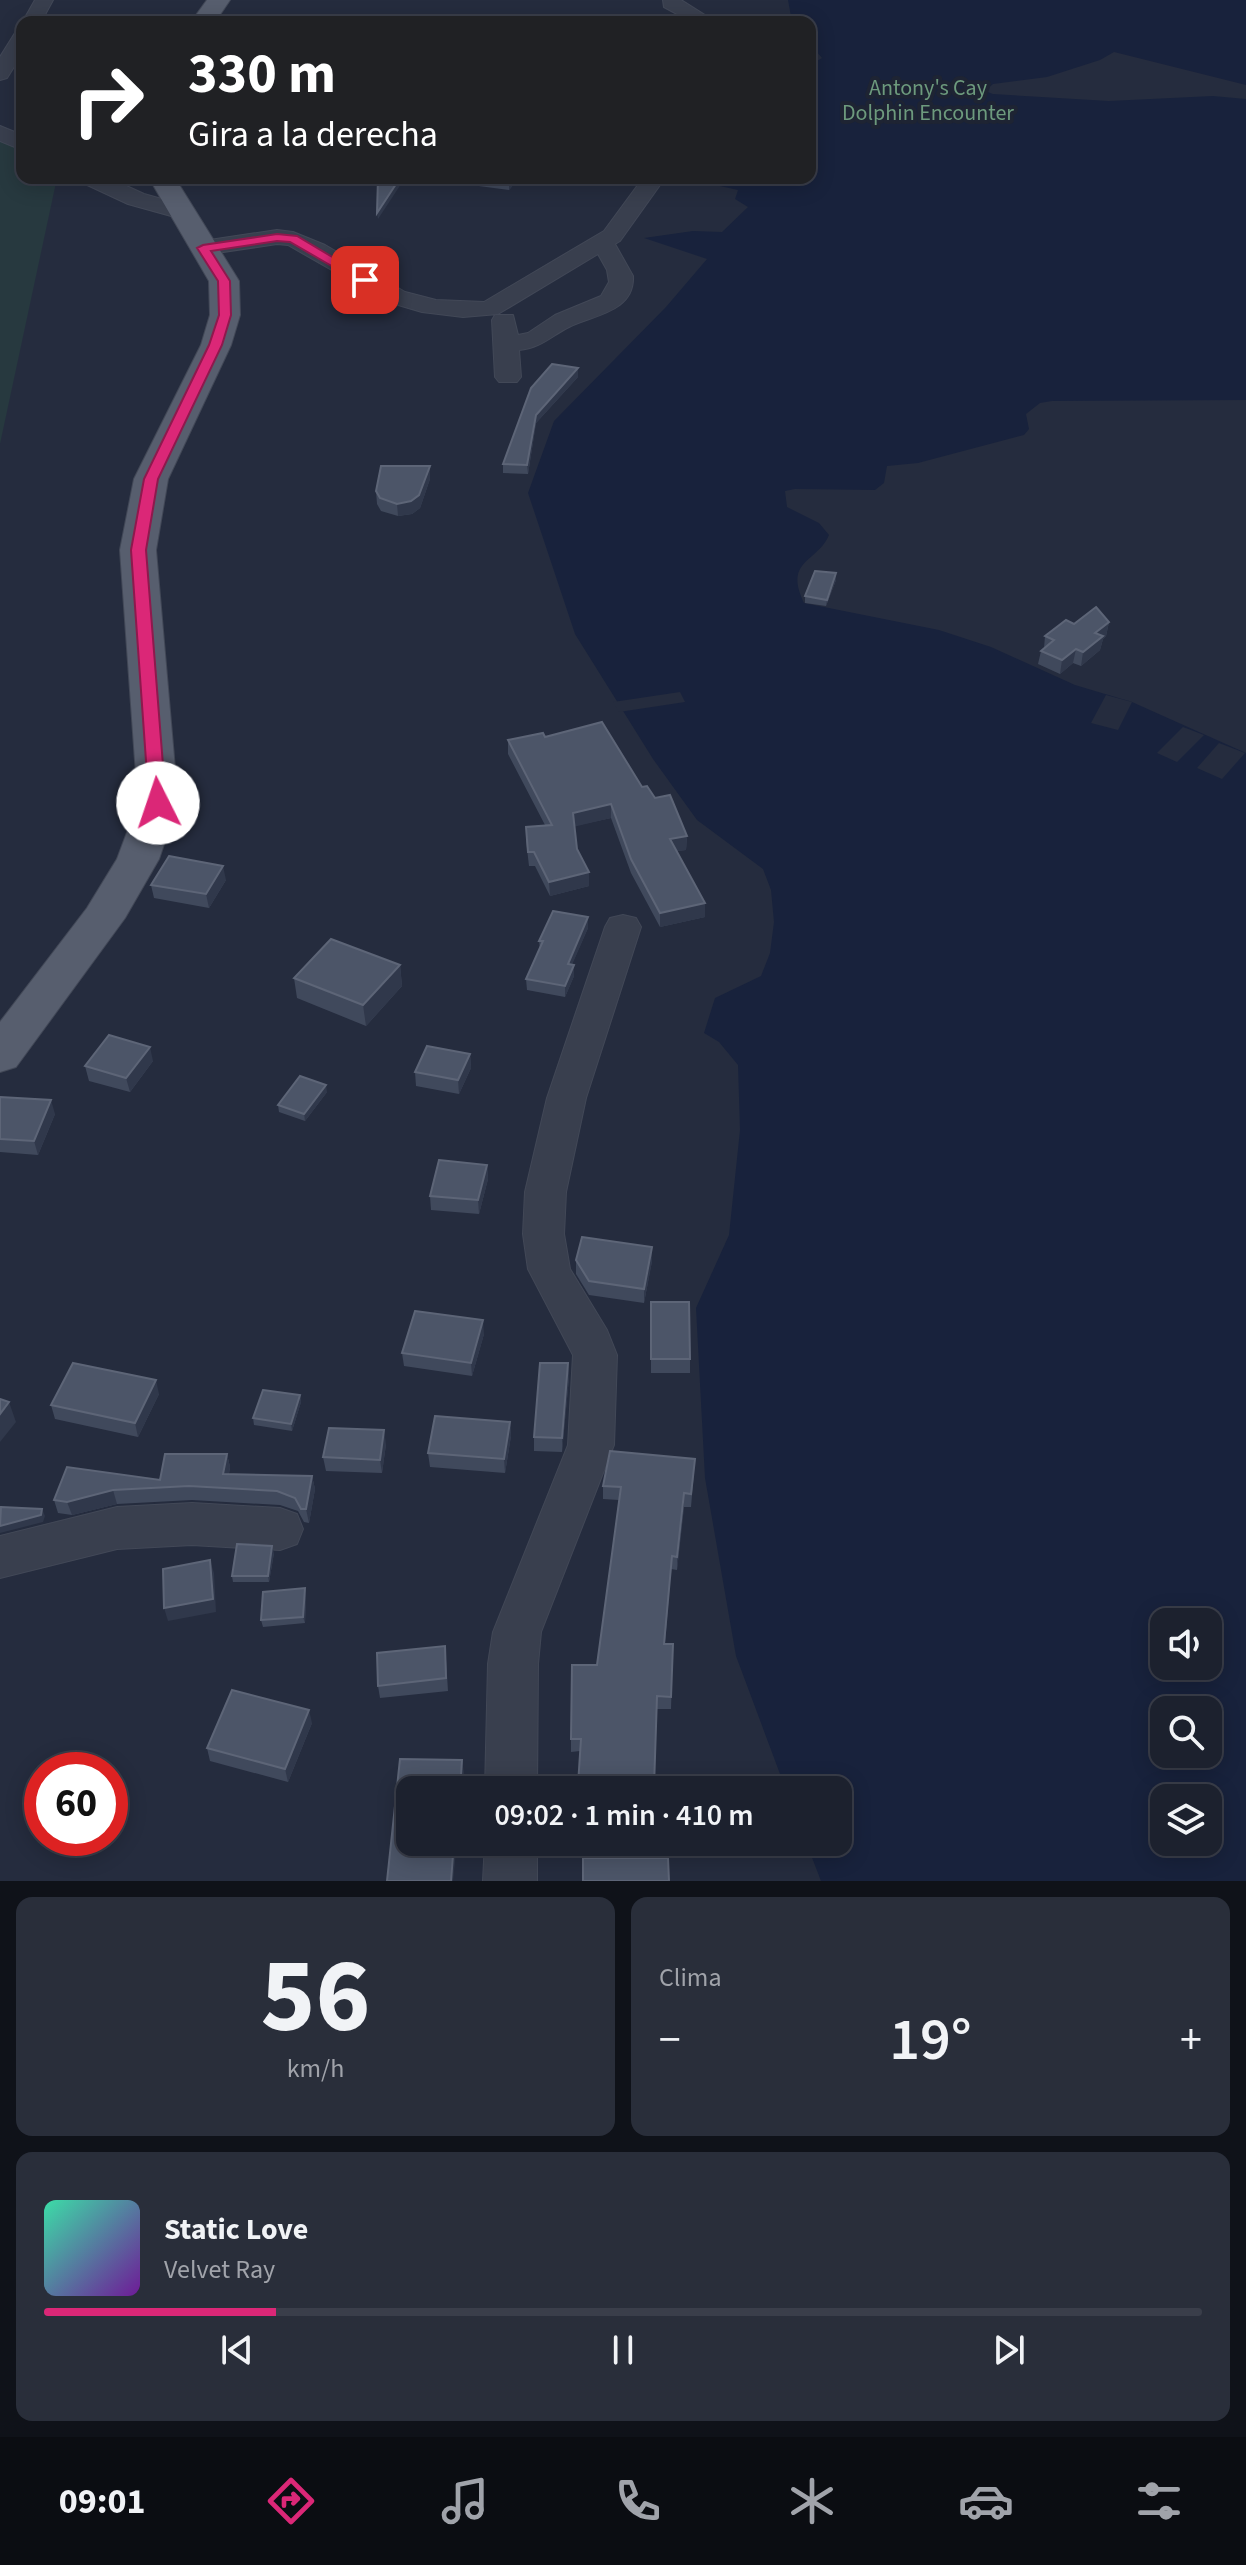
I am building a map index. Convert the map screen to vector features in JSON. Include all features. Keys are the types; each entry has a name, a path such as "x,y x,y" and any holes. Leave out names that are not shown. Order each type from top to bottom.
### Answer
{"main road":[{"path":"0,1055 12,1020 103,918 138,859 158,803 138,550 151,479 216,345 225,315 224,281 166,184"}],"street":[{"path":"672,0 671,3 695,16"},
{"path":"0,74 16,47"},
{"path":"104,184 136,199 182,212"},
{"path":"203,248 277,237 293,239 386,293 411,302 469,310 489,309 602,243 620,228 650,184"},
{"path":"505,344 534,340 562,320 612,299 620,289 621,278 618,267 602,243"},
{"path":"503,302 508,377"},
{"path":"511,1776 513,1664 517,1632 591,1445 595,1355 592,1343 549,1269 544,1218 558,1123 623,927"},
{"path":"0,1557 117,1528 192,1524 280,1529"},
{"path":"510,1881 511,1856"}],"shaded area":[{"path":"16,130 16,184 56,184 0,444 0,132"}],"water":[{"path":"788,0 1246,0 1246,85 1114,52 1100,60 1047,77 993,84 985,91 1109,101 1213,96 1246,99 1246,400 1040,403 1026,414 1029,429 1024,435 918,463 887,466 884,483 875,490 785,491 787,507 819,523 829,535 800,570 799,589 804,603 939,630 991,647 1075,685 1132,702 1246,753 1246,1881 821,1881 811,1856 852,1856 852,1776 781,1776 736,1656 705,1478 696,1308 729,1235 740,1130 738,1065 719,1042 704,1033 715,998 761,976 770,953 774,922 771,890 763,869 697,820 653,759 575,634 528,493 554,421 666,307 707,259 644,238 693,231 722,232 748,207 735,199 738,190 711,184 816,184 816,62 822,58 816,51 816,16 791,16"}],"pier":[{"path":"680,692 685,702 619,712 613,702"},
{"path":"1106,695 1132,702 1118,730 1091,723"},
{"path":"1183,727 1204,735 1177,762 1157,753"},
{"path":"1219,743 1245,753 1222,779 1197,768"}],"building":[{"path":"378,184 396,184 377,213"},
{"path":"552,364 578,368 536,415 527,465 503,464 531,388"},
{"path":"381,466 430,466 419,495 411,501 397,504 380,498 376,491"},
{"path":"815,571 836,573 827,600 805,596"},
{"path":"1096,607 1109,622 1095,633 1103,636 1083,652 1076,649 1062,660 1041,651 1054,640 1045,636 1066,620 1074,624"},
{"path":"602,722 642,787 647,786 655,798 670,795 687,836 670,839 705,903 660,913 631,859 611,804 573,813 577,849 589,872 549,882 534,852 528,852 526,827 552,825 508,740 543,733 545,737"},
{"path":"169,856 223,866 206,894 151,885"},
{"path":"553,911 588,917 568,964 574,965 565,986 526,979"},
{"path":"331,939 400,965 363,1005 294,978"},
{"path":"109,1035 150,1047 126,1078 85,1066"},
{"path":"427,1046 470,1054 458,1080 415,1072"},
{"path":"300,1076 326,1085 304,1114 278,1105"},
{"path":"0,1097 51,1100 34,1141 0,1139"},
{"path":"439,1160 487,1165 478,1200 430,1196"},
{"path":"582,1237 652,1247 644,1289 589,1281 576,1260"},
{"path":"651,1302 689,1302 690,1359 651,1359"},
{"path":"415,1311 483,1320 471,1363 402,1353"},
{"path":"73,1363 156,1380 135,1423 51,1405"},
{"path":"540,1363 568,1363 562,1438 534,1437"},
{"path":"263,1390 300,1395 291,1424 253,1418"},
{"path":"0,1399 9,1402 0,1414"},
{"path":"435,1416 510,1422 504,1459 428,1453"},
{"path":"329,1428 384,1430 380,1460 323,1457"},
{"path":"610,1451 695,1459 691,1494 684,1493 677,1557 672,1556 664,1644 673,1644 671,1697 657,1696 654,1776 579,1776 581,1739 571,1739 572,1665 597,1665 621,1487 603,1486"},
{"path":"165,1454 227,1454 223,1474 312,1476 306,1509 301,1509 295,1498 277,1491 189,1486 113,1490 67,1502 54,1500 67,1467 160,1480"},
{"path":"1,1507 42,1509 41,1515 0,1526"},
{"path":"237,1544 272,1546 268,1576 232,1576"},
{"path":"210,1560 213,1599 164,1608 163,1569"},
{"path":"305,1588 303,1617 261,1620 263,1592"},
{"path":"445,1646 446,1678 378,1686 377,1653"},
{"path":"232,1690 309,1710 285,1769 207,1748"},
{"path":"400,1759 462,1760 461,1776 398,1776"},
{"path":"396,1797 396,1856 453,1856 451,1881 387,1881"},
{"path":"583,1858 668,1858 669,1881 583,1881"}],"route":[{"path":"158,803 138,550 151,479 216,345 225,315 224,281 203,248 277,237 293,239 365,280"}],"park label":[{"name":"Antony's Cay Dolphin Encounter","path":"928,100"}]}
